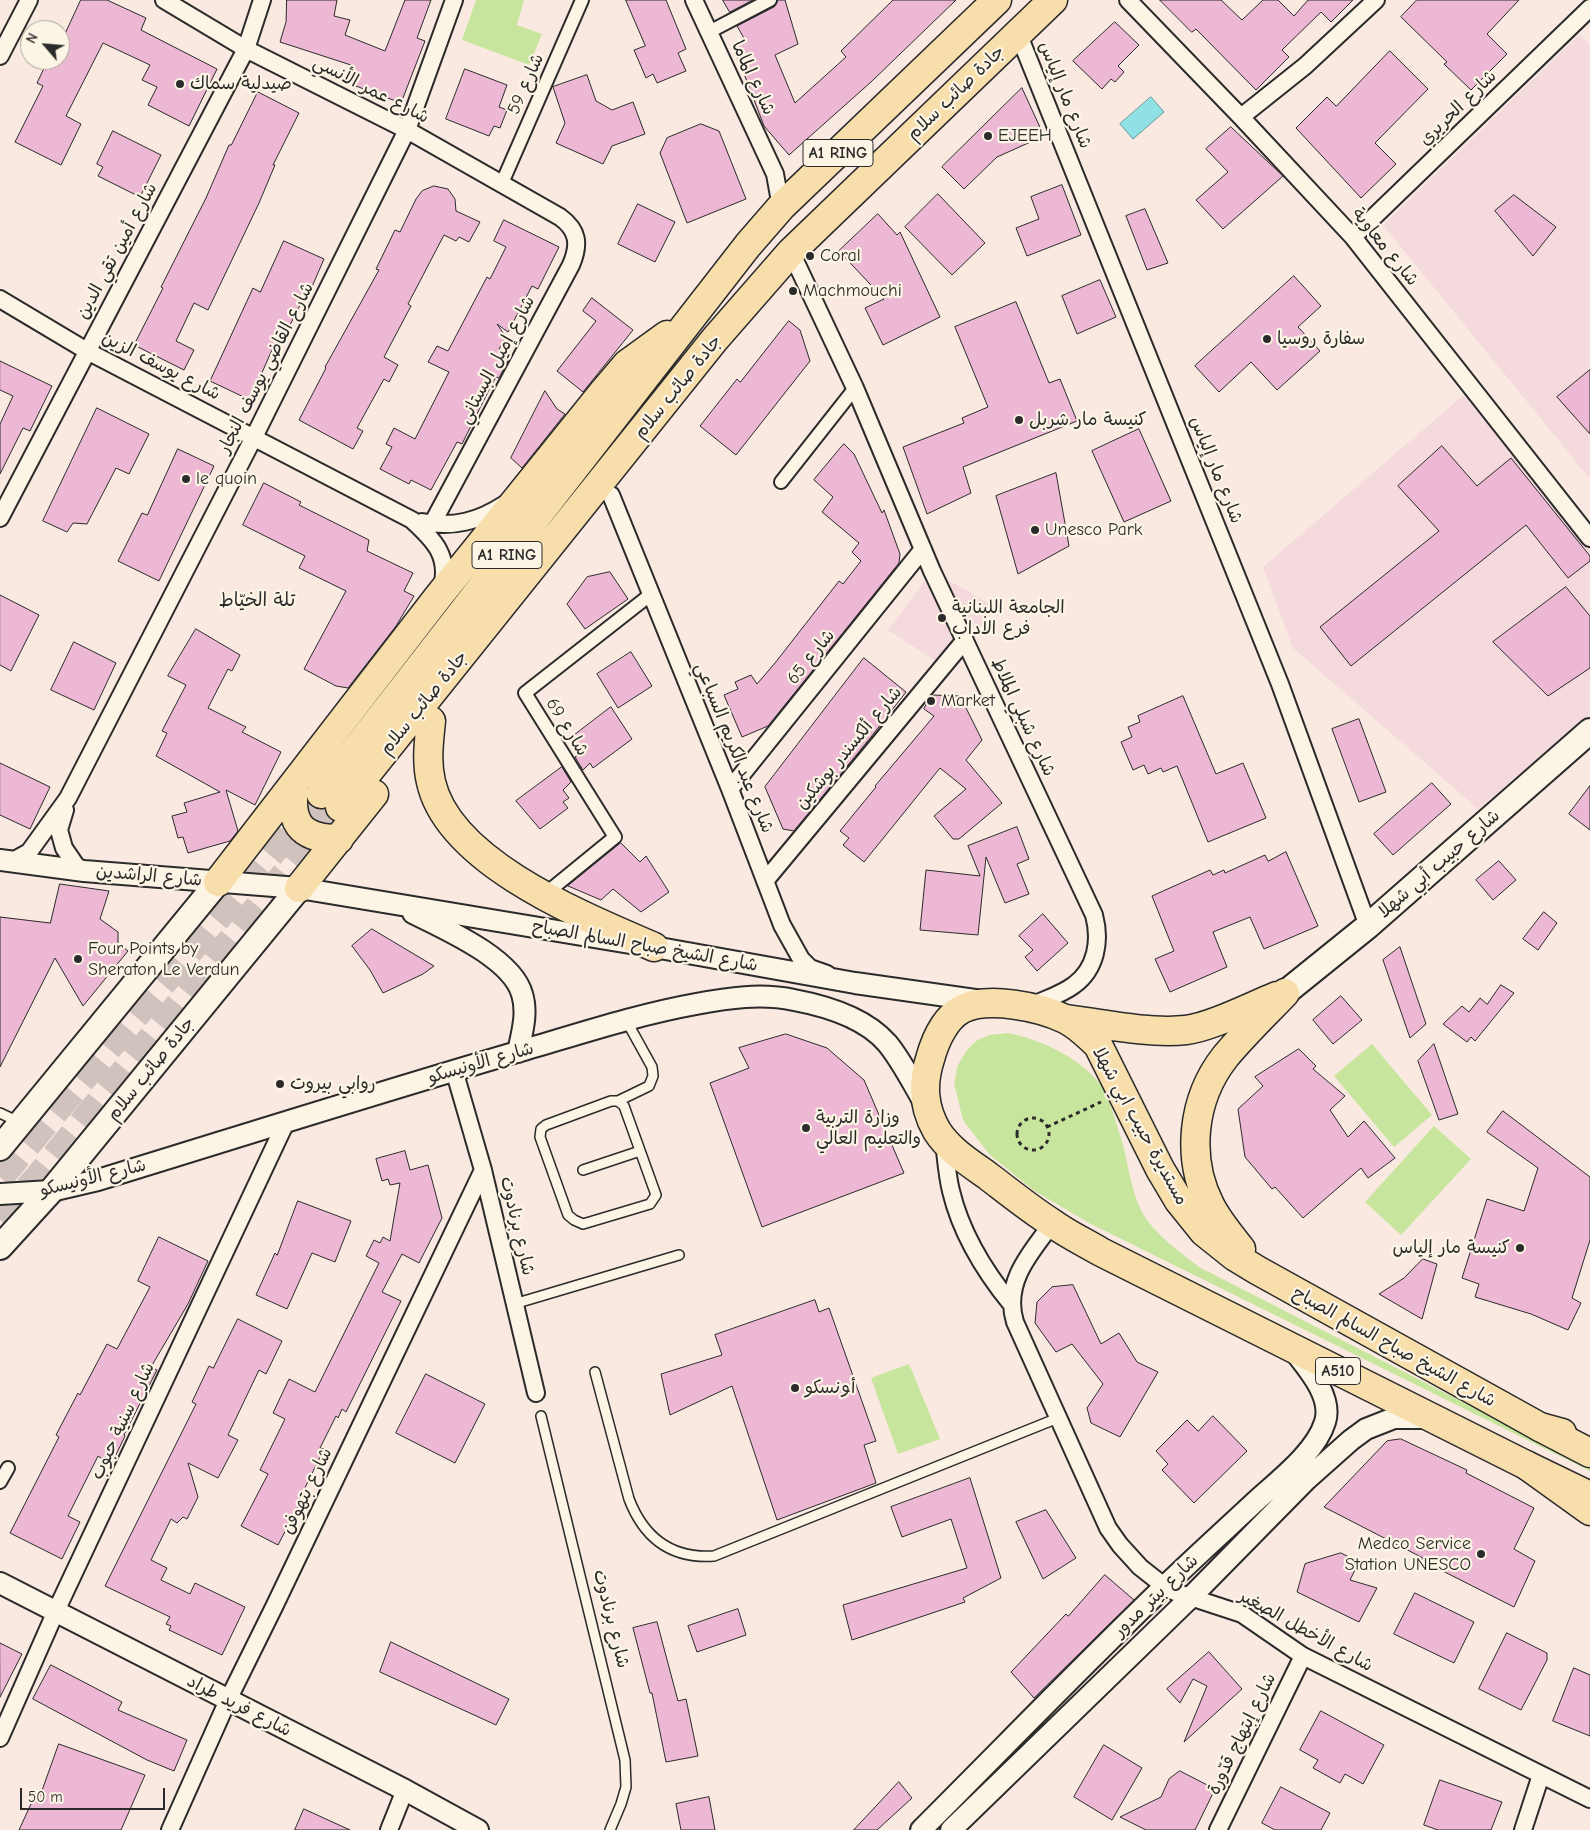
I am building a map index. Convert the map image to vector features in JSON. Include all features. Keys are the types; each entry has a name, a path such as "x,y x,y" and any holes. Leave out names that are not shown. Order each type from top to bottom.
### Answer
{"highway":[{"name":"جادة صائب سلام","path":"997,0 781,207 748,245 692,316 331,801 715,339 792,252 1053,0"},
{"path":"218,882 520,494 628,364 692,316"},
{"path":"299,888 611,495 672,407 715,339"},
{"path":"430,721 428,750 431,784 438,800 459,833 478,852 512,877 606,926 654,947"},
{"path":"295,783 293,806 300,825 314,837 339,839"},
{"path":"1064,1018 1160,1030 1187,1030 1212,1023 1285,993"},
{"path":"1257,1270 1224,1228 1210,1206 1202,1188 1194,1149 1195,1130 1206,1090 1225,1057 1285,993"},
{"name":"مستديرة حبيب ابي شهلا","path":"1204,1232 1179,1201 1160,1169 1098,1045 1084,1032 1064,1018 1008,1004 963,1009 952,1017 936,1042 924,1080 926,1106 943,1140 961,1156 1052,1224 1150,1278 1290,1346"},
{"name":"شارع الشيخ صباح السالم الصباح","path":"1204,1232 1234,1256 1257,1270 1590,1453"},
{"name":"A510","path":"1290,1346 1526,1465"},
{"path":"1540,1427 1590,1441"},
{"path":"1526,1465 1590,1496"},
{"path":"1526,1465 1590,1511"}],"main road":[{"name":"شارع حبيب أبي شهلا","path":"1285,993 1368,926 1590,731"},
{"path":"0,1148 22,1124 218,882"},
{"name":"جادة صائب سلام","path":"0,1247 51,1191 299,888"}],"street":[{"path":"0,56 29,0"},
{"name":"شارع عمر الأنسي","path":"164,0 246,50 407,130 560,216"},
{"name":"شارع أمين تقي الدين","path":"0,518 246,50 262,0"},
{"name":"شارع القاضي يوسف النجار","path":"5,861 29,852 68,798 254,437 407,130 454,0"},
{"name":"شارع 59","path":"502,183 582,0"},
{"name":"شارع الماما","path":"694,0 775,174 781,207"},
{"path":"709,32 770,0"},
{"name":"شارع معاوية","path":"1128,0 1353,237 1590,538"},
{"path":"1241,117 1305,66 1376,0"},
{"name":"شارع الحريري","path":"1353,237 1590,8"},
{"name":"شارع مار إلياس","path":"1018,33 1280,684 1368,926"},
{"path":"775,174 805,185"},
{"name":"شارع إميل البستاني","path":"432,524 575,256 575,233 560,216"},
{"name":"شارع شبلي الملاط","path":"792,252 854,388 923,549 1097,925 1098,942 1094,957 1089,969 1073,986 1008,1004"},
{"name":"شارع يوسف الزين","path":"0,299 87,351 412,520 430,536 440,551 444,574 438,598"},
{"path":"781,482 854,388"},
{"name":"شارع يوسف الزين","path":"412,520 432,524 462,523 475,520 496,510 520,494"},
{"name":"شارع عبد الكريم السباعي","path":"611,495 730,789 782,925 801,959 810,968 855,983"},
{"name":"شارع 65","path":"730,789 923,549"},
{"name":"شارع 69","path":"544,895 615,837 525,693 650,594"},
{"name":"شارع ألكسندر بوشكين","path":"765,881 965,640"},
{"name":"شارع القاضي يوسف النجار","path":"68,798 59,830 64,848 79,870"},
{"name":"شارع الراشدين","path":"5,861 79,870 299,888"},
{"name":"شارع الشيخ صباح السالم الصباح","path":"299,888 654,947 855,983 1008,1004"},
{"path":"392,903 464,939 502,965 514,976 522,994 524,1013 518,1052"},
{"name":"شارع الأونيسكو","path":"0,1194 51,1191 98,1180 626,1019 722,999 769,997 792,1000 816,1005 857,1021 874,1031 887,1043 926,1106"},
{"name":"شارع برنادوت","path":"454,1070 483,1170 536,1393"},
{"name":"شارع سنية حبوب","path":"0,1738 56,1611 286,1122"},
{"path":"943,1140 951,1192 970,1240 990,1278 1012,1305"},
{"name":"شارع بتهوفن","path":"170,1830 228,1700 483,1170"},
{"name":"شارع الأخطل الصغير","path":"1052,1224 1023,1264 1012,1291 1015,1322 1108,1528 1130,1556 1164,1586 1190,1598 1242,1614 1303,1656 1590,1799"},
{"name":"شارع بيتر مدور","path":"921,1830 1164,1586 1288,1471 1319,1435 1327,1416 1322,1393 1317,1382 1290,1346"},
{"name":"شارع بيتر مدور","path":"951,1830 1190,1598 1306,1480 1351,1440 1366,1429 1394,1418 1431,1418"},
{"path":"0,1482 8,1468"},
{"name":"شارع فريد طراد","path":"0,1583 405,1790 478,1830"},
{"path":"1103,1648 1123,1664"},
{"name":"شارع إبتهاج قدّورة","path":"1218,1830 1303,1656"},
{"path":"1522,1830 1541,1775"},
{"path":"389,1830 405,1790"}],"lane":[{"path":"618,1101 624,1106 656,1194 650,1204 584,1224 568,1215 540,1137 542,1129 546,1124 611,1101 618,1101 650,1086 654,1076 652,1067 626,1019"},
{"path":"0,1113 22,1124"},
{"path":"583,1170 640,1151"},
{"path":"514,1304 679,1255"},
{"path":"596,1372 628,1499 634,1513 653,1538 666,1547 700,1557 714,1556 1058,1418"},
{"name":"شارع برنادوت","path":"541,1416 625,1760 626,1787 610,1830"}],"path":[{"path":"1047,1127 1122,1092"},
{"path":"1037,1119 1047,1127 1048,1139 1041,1147 1031,1150 1019,1141 1017,1131 1019,1126 1027,1120 1037,1119"}],"shaded area":[{"path":"1580,34 1590,46 1590,479 1383,225"},
{"path":"1465,394 1590,549 1590,714 1478,809 1293,648 1263,567"},
{"name":"الجامعة اللبنانية فرع الاداب","path":"932,571 994,606 951,671 888,630"}],"green space":[{"path":"476,0 524,0 517,25 542,34 529,65 462,40"},
{"path":"1009,1033 1035,1040 1061,1052 1085,1068 1095,1078 1103,1088 1110,1105 1140,1208 1158,1233 1199,1267 1590,1467 1590,1471 1089,1223 1033,1190 989,1154 963,1120 954,1083 958,1065 967,1050 976,1041 989,1035"},
{"path":"1372,1044 1432,1115 1394,1147 1334,1076"},
{"path":"1434,1126 1471,1159 1401,1235 1365,1202"},
{"path":"909,1364 940,1439 898,1454 871,1378"}],"water":[{"path":"1151,97 1164,112 1133,139 1120,124"}],"building":[{"path":"81,0 107,0 146,18 141,30 217,69 189,126 148,105 157,87 142,80 150,65 103,43 66,116 81,124 61,165 15,142 43,86 37,83 43,70 70,70 70,24"},
{"path":"287,0 337,0 334,16 350,20 345,35 385,51 405,0 431,0 417,38 425,41 401,103 348,83 354,66 280,42 286,22"},
{"path":"626,0 666,0 686,49 678,53 686,71 657,83 653,74 646,78 634,50 645,46"},
{"path":"723,0 753,0 730,12"},
{"path":"778,0 785,0 798,44 775,55 795,103 846,57 841,51 893,0 956,0 871,82 789,155 764,126 733,45 745,40 737,26 774,7"},
{"path":"1160,0 1221,0 1242,20 1263,0 1278,0 1294,16 1308,0 1353,0 1331,22 1321,12 1282,50 1289,57 1256,90 1196,29 1192,32"},
{"path":"1417,0 1519,0 1487,34 1507,54 1471,90 1444,64 1447,62 1401,17"},
{"path":"1115,22 1139,45 1118,66 1124,72 1115,82 1111,79 1102,89 1073,61"},
{"path":"1390,51 1428,89 1375,143 1396,164 1361,198 1296,128 1327,97 1336,106"},
{"path":"465,69 507,85 499,107 507,110 500,128 494,126 489,136 446,119"},
{"path":"587,75 596,101 612,110 633,102 645,134 612,146 603,164 556,143 565,123 553,87"},
{"path":"1022,88 1044,136 997,157 964,189 942,167"},
{"path":"258,92 299,113 273,165 275,165 259,203 208,310 194,303 176,341 194,350 184,370 134,345 206,198 229,145 231,145"},
{"path":"701,124 719,131 746,199 687,223 660,153 667,138"},
{"path":"1231,127 1283,176 1223,229 1196,200 1228,172 1206,149"},
{"path":"113,131 161,155 140,197 98,176 103,167 97,164"},
{"path":"1062,185 1081,235 1027,256 1016,228 1039,219 1031,197"},
{"path":"434,186 448,189 455,199 456,211 480,222 469,242 459,237 456,241 444,235 408,304 411,306 384,357 398,365 389,382 384,379 357,428 363,431 353,449 299,420 325,367 379,270 376,269 395,230 400,232 416,199 422,191"},
{"path":"938,194 985,243 952,275 905,227"},
{"path":"1514,195 1556,227 1533,256 1495,211"},
{"path":"638,204 675,222 655,262 618,244"},
{"path":"1145,209 1168,263 1147,270 1126,216"},
{"path":"878,214 897,235 900,232 940,317 883,345 865,308 884,299 839,251"},
{"path":"504,220 559,247 538,289 532,286 508,332 497,324 506,337 499,349 511,355 499,378 496,377 491,386 462,444 457,442 431,490 411,480 409,484 380,469 392,447 386,444 394,428 415,439 449,372 428,362 437,346 448,351 487,277 490,279 506,247 494,241"},
{"path":"284,241 324,259 308,296 305,295 280,345 275,343 250,400 210,381 253,288 260,292"},
{"name":"سفارة روسيا","path":"1294,276 1321,306 1298,327 1320,351 1277,390 1251,362 1219,392 1195,366"},
{"path":"1100,280 1116,317 1077,334 1062,296"},
{"path":"592,298 633,330 583,392 557,371 596,321 583,311"},
{"path":"1016,302 1049,383 1060,379 1077,421 963,467 971,493 927,514 903,447 964,423 962,418 988,407 955,327"},
{"path":"789,321 800,330 810,361 736,455 700,426 737,379 740,382"},
{"path":"0,361 52,386 30,431 23,428 0,474 0,424 13,396 0,390"},
{"path":"1590,370 1590,434 1557,397"},
{"path":"545,391 557,409 565,414 522,468 511,458"},
{"path":"97,408 149,434 129,474 116,468 87,524 73,523 67,532 43,521"},
{"path":"1139,429 1171,501 1124,522 1092,451"},
{"path":"844,444 854,454 882,513 884,510 900,554 899,563 768,726 742,737 724,695 738,689 735,682 751,675 757,684 839,581 843,584 861,561 852,552 859,543 822,512 833,497 814,480"},
{"path":"1442,446 1477,486 1511,458 1590,556 1590,561 1568,578 1526,525 1351,666 1320,627 1439,531 1398,486"},
{"path":"178,449 214,466 159,581 118,561 142,513 147,515"},
{"name":"Unesco Park","path":"1056,473 1069,546 1018,574 996,496"},
{"path":"264,483 301,502 299,505 369,540 367,551 413,573 404,591 414,596 396,626 348,688 336,686 304,669 346,591 299,568 305,556 243,525"},
{"path":"610,572 628,599 585,629 567,604 587,577"},
{"path":"1566,587 1590,616 1590,668 1548,696 1493,642"},
{"path":"0,595 39,615 11,671 0,665"},
{"path":"196,629 240,655 232,671 228,669 208,708 246,727 242,732 281,752 255,805 226,790 238,831 230,841 188,853 183,837 178,838 172,816 187,812 184,803 220,792 156,756 167,733 162,731 186,685 168,676"},
{"path":"74,642 116,663 94,710 51,690"},
{"path":"631,652 652,686 618,708 597,674"},
{"path":"864,658 906,692 794,831 783,829 765,787"},
{"path":"932,695 960,696 982,740 966,760 1002,803 959,839 953,839 934,816 966,789 940,768 864,862 843,845 849,838 840,831 934,716 924,709"},
{"path":"1183,696 1216,774 1243,763 1266,818 1208,842 1177,766 1163,772 1161,768 1148,774 1144,765 1133,770 1121,742 1132,737 1128,727 1140,722 1138,716"},
{"path":"611,707 632,739 593,768 590,763 583,770 575,757 582,752 572,737"},
{"path":"1359,719 1386,792 1359,802 1332,729"},
{"path":"0,763 50,787 30,829 0,815"},
{"path":"562,767 571,782 563,790 569,798 563,802 568,808 540,829 516,801"},
{"path":"1432,783 1451,804 1393,855 1374,834"},
{"path":"1590,786 1590,830 1569,814"},
{"path":"1017,827 1029,859 1017,864 1029,894 1005,903 986,857 978,935 920,930 926,870 980,876 968,846"},
{"path":"621,843 640,862 646,856 669,892 641,912 613,889 601,900 568,886"},
{"path":"1286,852 1318,926 1264,949 1250,917 1213,932 1227,967 1170,992 1155,959 1174,951 1152,896 1210,870 1213,875 1224,870 1225,873 1265,855 1268,861"},
{"path":"1499,861 1516,880 1493,900 1476,880"},
{"path":"60,884 109,891 100,919 118,932 118,943 128,951 83,1006 55,958 0,1067 0,917 50,923"},
{"path":"1544,912 1557,923 1538,950 1523,939"},
{"path":"1043,914 1068,943 1037,971 1025,957 1033,950 1019,936"},
{"path":"372,929 434,966 423,974 383,993 370,970 352,946"},
{"path":"1400,947 1426,1024 1410,1038 1383,960"},
{"path":"1501,985 1514,993 1475,1041 1471,1037 1467,1042 1443,1024 1462,1006 1469,1012 1480,998 1487,1004"},
{"path":"1341,996 1362,1020 1333,1044 1313,1020"},
{"name":"وزارة التربية والتعليم العالي","path":"786,1034 827,1048 864,1080 904,1173 762,1227 710,1083 749,1068 739,1048"},
{"path":"1434,1044 1458,1114 1439,1120 1418,1061"},
{"path":"1299,1049 1316,1066 1313,1069 1345,1096 1330,1110 1348,1137 1364,1121 1395,1158 1368,1178 1361,1168 1303,1218 1275,1187 1272,1189 1245,1157 1238,1109 1263,1086 1255,1077"},
{"name":"كنيسة مار إلياس","path":"1503,1111 1590,1177 1590,1240 1572,1298 1581,1303 1568,1330 1531,1314 1475,1297 1479,1284 1462,1278 1487,1199 1524,1211 1538,1168 1487,1132"},
{"path":"405,1151 410,1170 428,1165 442,1218 419,1263 402,1254 382,1292 401,1301 346,1412 342,1409 338,1418 336,1416 320,1448 324,1449 297,1504 299,1505 278,1545 241,1526 268,1474 260,1470 285,1419 273,1413 289,1379 315,1392 379,1263 366,1256 374,1240 380,1243 383,1237 390,1241 400,1183 390,1185 388,1179 382,1181 376,1159"},
{"path":"298,1201 351,1221 335,1262 312,1253 287,1309 256,1295 275,1253 277,1255"},
{"path":"159,1237 208,1261 188,1304 151,1367 157,1370 115,1457 107,1453 104,1460 98,1456 68,1516 80,1522 62,1559 10,1533 59,1437 56,1435 78,1393 80,1395 107,1344 117,1349 150,1287 138,1281"},
{"path":"1423,1259 1437,1264 1422,1319 1379,1294 1404,1278"},
{"path":"1073,1285 1101,1344 1119,1333 1137,1362 1158,1372 1120,1437 1091,1423 1087,1408 1103,1384 1072,1344 1056,1352 1035,1323 1037,1302 1052,1287"},
{"name":"أونسكو","path":"815,1300 819,1312 829,1308 876,1441 864,1445 876,1483 777,1520 732,1386 670,1415 661,1374 722,1355 715,1335"},
{"path":"238,1319 282,1341 266,1374 259,1370 228,1435 238,1440 218,1478 188,1463 198,1497 187,1519 183,1517 177,1523 171,1519 151,1560 167,1568 161,1580 190,1594 195,1583 245,1607 222,1655 169,1630 171,1626 166,1624 170,1617 105,1586 196,1404 192,1402 209,1366 213,1368"},
{"path":"426,1374 485,1404 455,1463 396,1433"},
{"path":"1213,1416 1247,1451 1194,1503 1162,1470 1168,1464 1156,1451 1187,1420 1198,1431"},
{"path":"1401,1439 1467,1470 1466,1473 1534,1508 1514,1549 1535,1561 1514,1607 1421,1560 1423,1558 1324,1507 1387,1441"},
{"path":"970,1478 1001,1578 963,1598 965,1602 852,1640 843,1605 967,1568 951,1519 902,1537 891,1507"},
{"path":"1046,1510 1076,1558 1043,1579 1016,1522"},
{"path":"1341,1553 1359,1562 1350,1580 1377,1588 1359,1622 1297,1592 1305,1564"},
{"path":"1105,1575 1134,1600 1034,1698 1011,1672 1066,1614 1068,1616"},
{"path":"1415,1593 1474,1622 1454,1663 1394,1634"},
{"path":"738,1609 746,1635 697,1652 688,1626"},
{"path":"657,1622 678,1701 686,1699 698,1756 666,1762 652,1693 650,1693 633,1628"},
{"path":"1507,1633 1547,1653 1547,1660 1521,1710 1479,1689"},
{"path":"391,1642 509,1699 496,1725 380,1672"},
{"path":"0,1643 22,1654 0,1697"},
{"path":"1209,1652 1242,1689 1184,1742 1207,1686 1193,1679 1180,1703 1167,1689"},
{"path":"51,1665 122,1702 118,1710 187,1740 174,1771 147,1760 33,1699"},
{"path":"1574,1668 1590,1675 1590,1736 1553,1721"},
{"path":"1321,1711 1384,1745 1363,1784 1345,1774 1340,1783 1313,1768 1318,1760 1300,1750"},
{"path":"59,1744 145,1775 121,1830 19,1830 36,1793 40,1795"},
{"path":"1104,1745 1142,1768 1112,1820 1074,1797"},
{"path":"1180,1771 1215,1789 1195,1830 1146,1830 1120,1817 1161,1797 1169,1779"},
{"path":"1440,1780 1502,1802 1491,1830 1438,1830 1424,1825"},
{"path":"899,1782 912,1798 877,1830 854,1830"},
{"path":"1281,1787 1330,1813 1321,1830 1275,1830 1262,1823"},
{"path":"709,1797 715,1830 681,1830 676,1804"},
{"path":"304,1809 350,1830 295,1830"}],"tunnel":[{"path":"0,1177 321,794"},
{"path":"0,1220 37,1179 340,807"}],"place":[{"name":"صيدلية سماك","path":"180,84"},
{"name":"EJEEH","path":"988,136"},
{"name":"Coral","path":"810,256"},
{"name":"Machmouchi","path":"793,291"},
{"name":"سفارة روسيا","path":"1267,339"},
{"name":"كنيسة مار شربل","path":"1019,420"},
{"name":"le quoin","path":"186,479"},
{"name":"Unesco Park","path":"1035,530"},
{"name":"الجامعة اللبنانية فرع الاداب","path":"942,618"},
{"name":"Market","path":"931,701"},
{"name":"Four Points by Sheraton Le Verdun","path":"78,959"},
{"name":"روابي بيروت","path":"280,1084"},
{"name":"وزارة التربية والتعليم العالي","path":"806,1128"},
{"name":"كنيسة مار إلياس","path":"1520,1248"},
{"name":"أونسكو","path":"795,1388"},
{"name":"Medco Service Station UNESCO","path":"1481,1554"}],"district":[{"name":"تلة الخيّاط","path":"257,601"}]}
